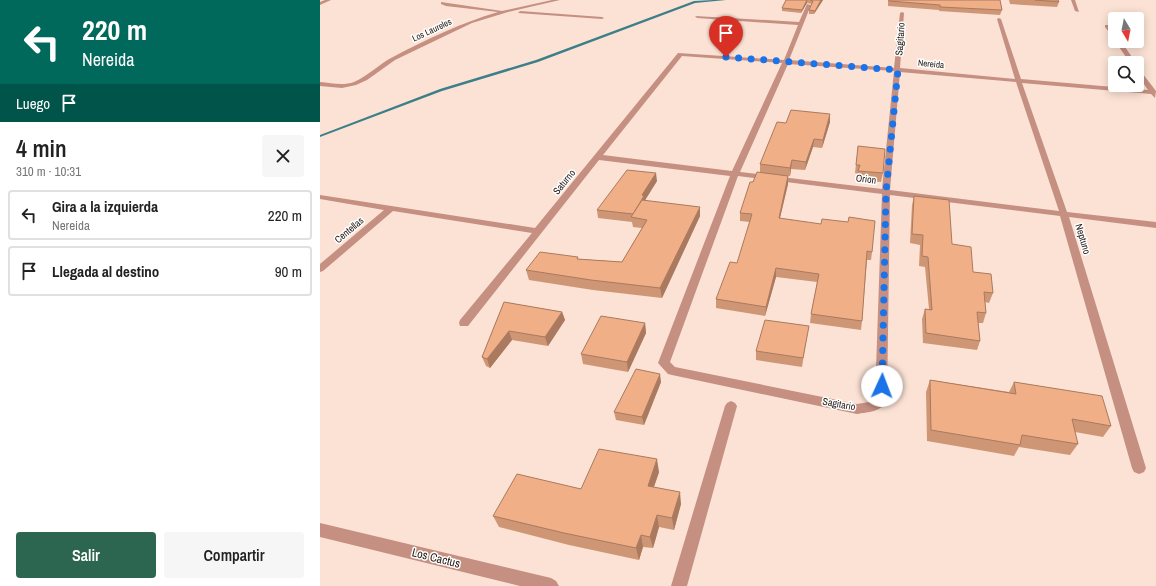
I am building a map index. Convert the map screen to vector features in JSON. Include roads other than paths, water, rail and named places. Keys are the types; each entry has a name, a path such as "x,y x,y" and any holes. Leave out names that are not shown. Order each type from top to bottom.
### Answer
{"street":[{"path":"320,4 329,0"},
{"name":"Los Laureles","path":"320,84 342,86 360,82 392,59 470,22 507,11 558,0"},
{"path":"1073,0 1078,11"},
{"path":"446,1 444,4 453,6 602,18"},
{"path":"735,174 786,61 809,5"},
{"name":"Sagitario","path":"735,174 664,363 672,371 857,409 872,407 881,401 886,192 902,13"},
{"path":"697,17 801,24"},
{"name":"Neptuno","path":"999,19 1018,80 1064,214 1139,468"},
{"name":"Nereida","path":"680,54 1018,80 1155,95"},
{"name":"Saturno","path":"464,323 680,54"},
{"path":"1144,80 1155,95"},
{"name":"Orion","path":"597,157 1156,225"},
{"path":"320,197 538,231"},
{"name":"Centellas","path":"320,269 392,208"},
{"path":"679,586 731,406"},
{"name":"Los Cactus","path":"320,530 551,586"}],"waterway":[{"path":"320,136 441,90 537,61 695,2 725,0"}]}
